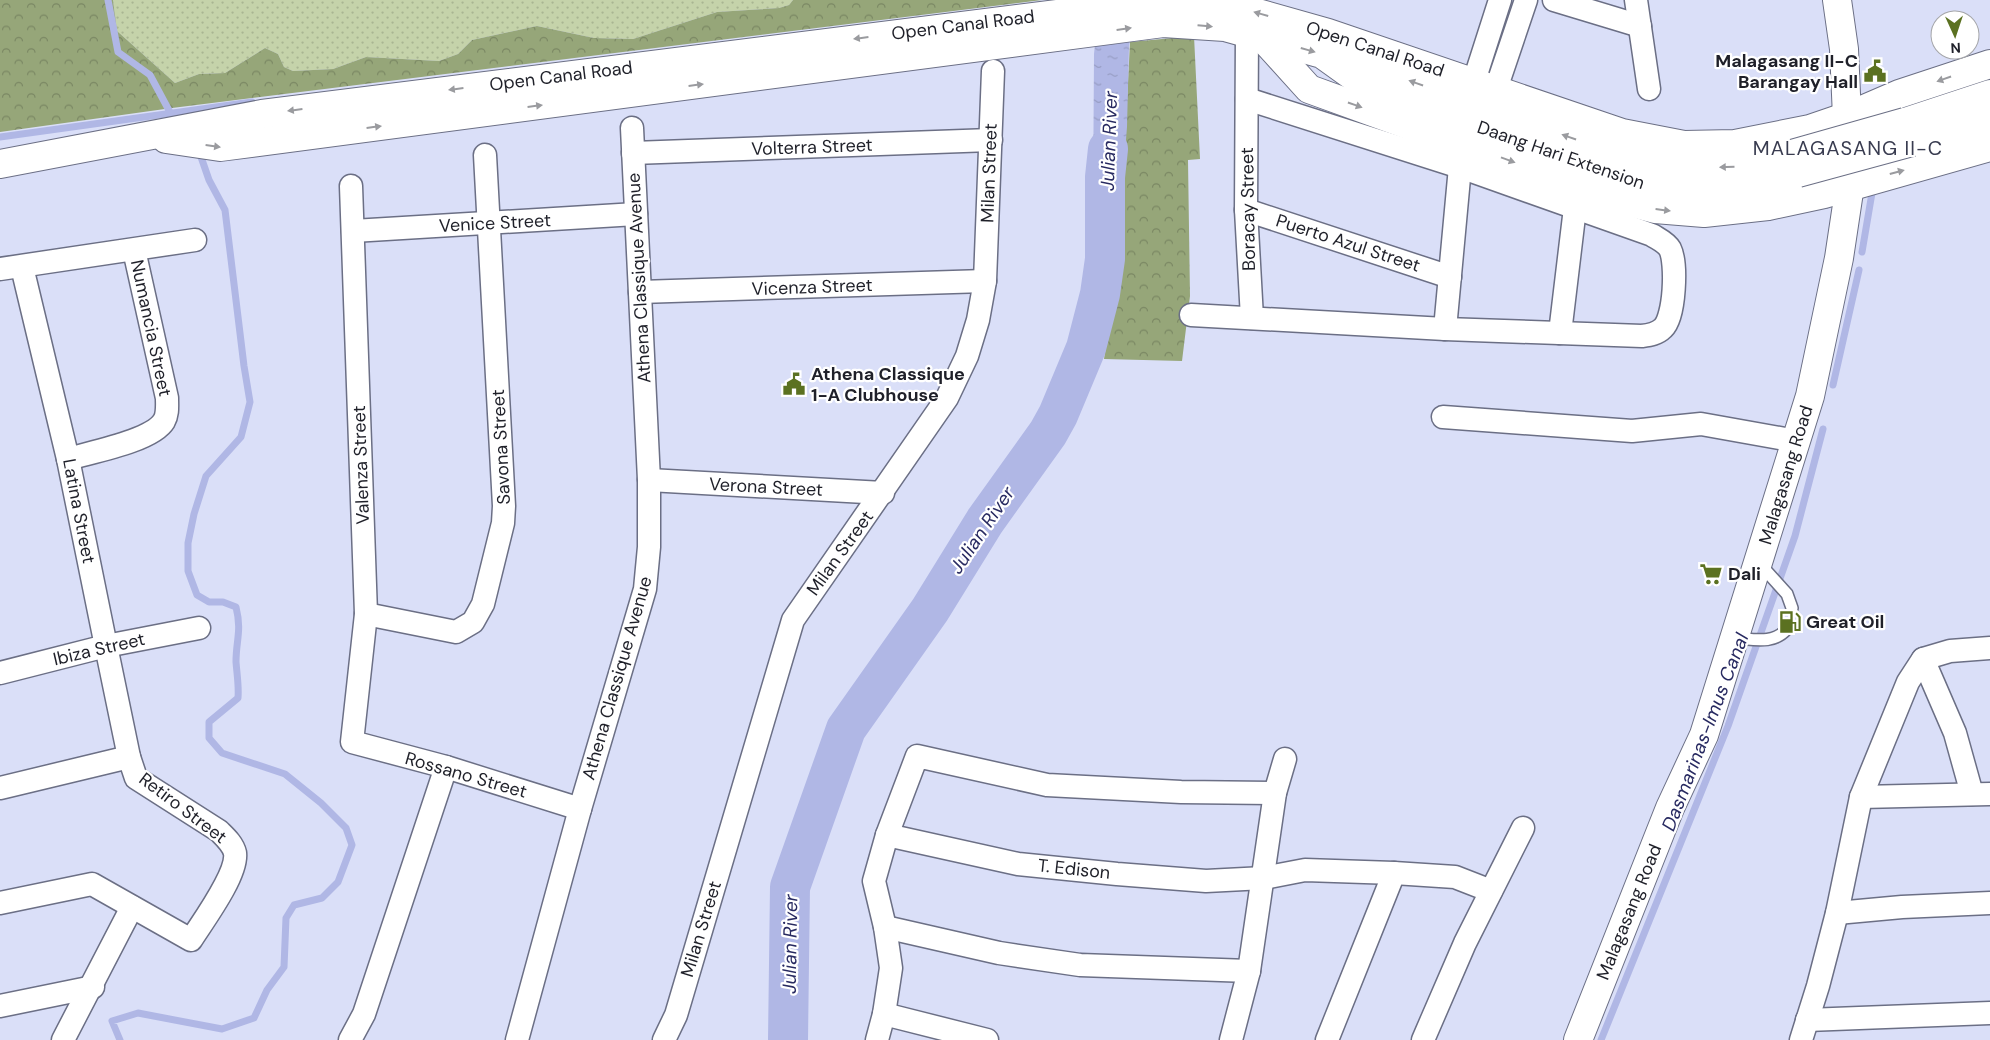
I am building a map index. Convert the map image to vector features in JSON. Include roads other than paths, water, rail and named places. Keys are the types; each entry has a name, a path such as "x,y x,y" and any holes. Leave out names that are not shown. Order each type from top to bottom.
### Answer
{"main road":[{"name":"Malagasang Road","path":"1578,1040 1670,808 1704,735 1810,396 1839,258 1850,185 1844,49 1837,0"},
{"name":"Open Canal Road","path":"0,164 147,136 220,147 1162,12 1193,1 1229,6 1318,30 1622,133 1684,145 1707,146 1760,141 1810,129 1848,116 1898,94 1990,64"},
{"name":"Daang Hari Extension","path":"1162,12 1254,34 1322,54 1368,87 1555,155 1658,187 1705,190 1738,189 1795,164 1908,132 1990,120"},
{"name":"Daang Hari Extension","path":"1318,30 1374,68 1639,160 1661,165 1706,168 1795,164"},
{"path":"1254,34 1309,89 1600,194 1646,206 1704,213 1740,210 1824,194 1990,146"},
{"name":"Daang Hari Extension","path":"1908,132 1990,94"}],"street":[{"path":"1485,85 1500,0"},
{"path":"1485,85 1526,0"},
{"path":"1554,0 1640,26"},
{"path":"1636,0 1649,89"},
{"name":"Boracay Street","path":"1252,318 1246,210 1246,99 1254,34"},
{"name":"Milan Street","path":"664,1040 676,1015 792,620 883,493 947,398 967,356 978,320 985,281 993,71"},
{"path":"1191,314 1445,329 1642,336 1655,334 1664,328 1672,309 1673,267 1669,248 1652,235 1460,167 1246,99"},
{"name":"Athena Classique Avenue","path":"517,1040 580,809 645,589 649,547 649,480 632,128"},
{"name":"Volterra Street","path":"633,153 991,140"},
{"name":"Savona Street","path":"366,614 456,632 473,622 483,604 503,522 504,506 485,155"},
{"path":"1445,329 1460,167"},
{"name":"Valenza Street","path":"351,186 366,614 352,742"},
{"path":"1560,333 1575,208"},
{"name":"Puerto Azul Street","path":"1246,210 1450,277"},
{"name":"Venice Street","path":"353,231 636,214"},
{"path":"0,269 195,240"},
{"name":"Numancia Street","path":"68,459 141,437 156,430 164,421 167,411 167,398 134,250"},
{"name":"Latina Street","path":"22,267 68,459 129,757"},
{"name":"Vicenza Street","path":"640,292 985,281"},
{"path":"1443,417 1632,431 1701,424 1796,441"},
{"name":"Verona Street","path":"649,480 883,493"},
{"name":"Ibiza Street","path":"0,673 106,646 199,628"},
{"path":"1990,648 1950,651 1923,659 1908,682 1860,797 1837,913 1804,1030 1990,1013"},
{"path":"1860,797 1981,794 1923,659"},
{"name":"Rossano Street","path":"352,742 446,767 580,809"},
{"path":"877,1040 884,1014 891,968 885,927 874,881 886,835 918,756 1046,785 1181,792 1275,793"},
{"path":"0,788 129,757"},
{"name":"Retiro Street","path":"0,903 92,884 191,940 234,868 235,853 230,841 219,831 136,778 129,757"},
{"path":"1231,1040 1249,970 1275,793 1285,759"},
{"path":"350,1040 364,1014 446,767"},
{"path":"1423,1040 1464,942 1522,828"},
{"name":"T. Edison","path":"886,835 1018,864 1206,881 1264,878 1305,870 1394,873 1455,877 1491,892"},
{"path":"1327,1040 1394,873"},
{"path":"1837,913 1902,907 1990,903"},
{"path":"63,1040 93,987 132,907"},
{"path":"885,927 999,953 1080,964 1249,970"},
{"path":"0,1006 93,987"},
{"path":"884,1014 987,1040"}],"lane":[{"path":"1759,563 1787,594 1792,608"},
{"path":"1735,638 1771,640 1781,636 1787,630"}],"water":[{"path":"1134,18 1129,46 1127,127 1121,203 1093,204 1094,54 1097,25"}],"waterway":[{"path":"108,0 118,52 150,75 172,116"},
{"path":"0,137 252,102"},
{"name":"Julian River","path":"788,1040 790,887 846,729 930,610 985,521 1048,433 1058,415 1086,348 1100,294 1105,259 1105,177 1108,149"},
{"path":"120,1040 112,1021 138,1013 222,1029 254,1018 267,990 284,967 286,918 294,905 322,898 338,882 352,845 346,828 321,803 285,774 222,753 209,738 209,722 238,698 236,654 239,623 236,607 223,602 209,602 197,595 188,571 188,543 194,514 206,476 241,437 250,402 225,210 209,180 200,154"},
{"name":"Dasmarinas-Imus Canal","path":"1862,252 1873,187"},
{"name":"Dasmarinas-Imus Canal","path":"1833,385 1859,270"},
{"name":"Dasmarinas-Imus Canal","path":"1601,1040 1728,726 1795,536 1823,429"}],"place":[{"name":"Malagasang II-C Barangay Hall","path":"1875,71"},
{"name":"Athena Classique 1-A Clubhouse","path":"794,384"},
{"name":"Dali","path":"1711,574"},
{"name":"Great Oil","path":"1790,622"}],"district":[{"name":"MALAGASANG II-C","path":"1848,148"}]}
